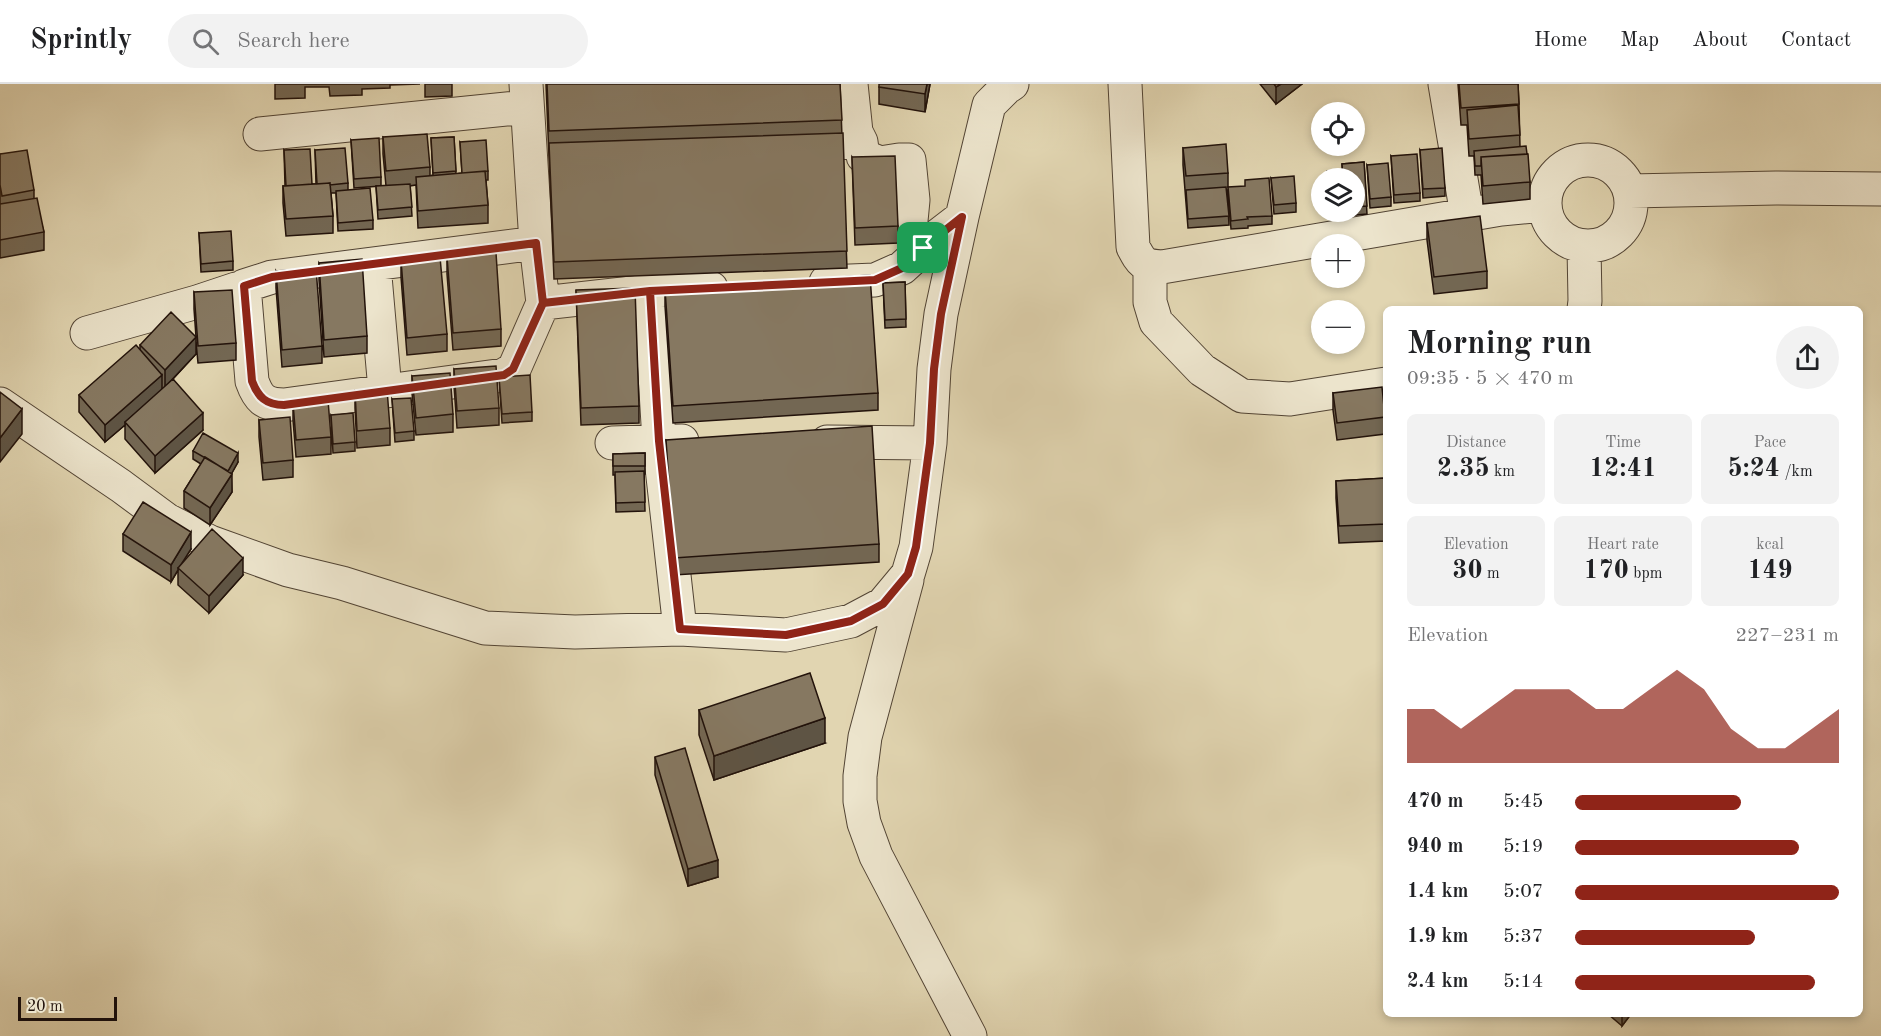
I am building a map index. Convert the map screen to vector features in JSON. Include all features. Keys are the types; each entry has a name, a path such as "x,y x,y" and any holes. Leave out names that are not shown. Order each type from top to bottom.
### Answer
{"street":[{"path":"851,84 856,132 861,141 864,156 880,163 909,160 913,200 910,231 923,248"},
{"path":"970,1036 876,856 864,823 860,801 860,776 865,737 916,547 930,443 934,369 941,314 962,217 989,105 1012,84"},
{"path":"1125,84 1132,247 1141,261 1150,267 1162,267 1502,208 1544,205"},
{"path":"1445,84 1467,215"},
{"path":"244,286 252,381 256,393 273,405 504,375 513,369 543,303 536,243 543,154 526,96 260,134"},
{"path":"767,145 861,141"},
{"path":"1581,159 1601,161 1619,172 1630,191 1630,212 1622,231 1605,243 1584,247 1564,240 1550,225 1544,205 1548,184 1562,168 1581,159"},
{"path":"1630,191 1776,188 1881,189"},
{"path":"792,284 875,280 902,268 962,217"},
{"path":"87,333 197,302 272,277 374,266 536,243"},
{"path":"1584,247 1584,306"},
{"path":"374,266 385,390"},
{"path":"1150,267 1150,302 1156,322 1202,370 1242,396 1290,399 1383,384"},
{"path":"543,303 650,291 745,286"},
{"path":"650,291 659,441 680,629"},
{"path":"0,404 167,520 210,542 288,570 342,583 485,628 575,632 680,629 786,635 851,621 883,604 908,574"},
{"path":"612,443 706,441"},
{"path":"801,442 930,443"}],"building":[{"path":"547,84 840,84 842,120 549,131"},
{"path":"879,84 927,84 925,94 879,87"},
{"path":"1459,84 1518,84 1519,104 1461,108"},
{"path":"1518,105 1520,135 1469,139 1467,110"},
{"path":"843,133 847,251 554,262 549,143"},
{"path":"427,134 430,167 386,171 383,137"},
{"path":"454,137 456,171 433,173 431,138"},
{"path":"379,138 381,177 354,179 351,140"},
{"path":"486,140 488,171 462,173 460,142"},
{"path":"1226,144 1228,173 1186,176 1183,148"},
{"path":"1526,146 1527,154 1481,157 1481,166 1475,166 1474,151"},
{"path":"345,148 348,183 317,184 315,150"},
{"path":"1442,148 1445,188 1423,189 1420,150"},
{"path":"310,149 312,184 286,186 284,150"},
{"path":"27,150 34,190 2,196 0,154"},
{"path":"1417,154 1420,193 1394,195 1391,156"},
{"path":"1528,154 1530,182 1483,186 1481,157"},
{"path":"895,156 898,226 855,228 852,157"},
{"path":"1364,162 1364,168 1342,168 1342,164"},
{"path":"1388,163 1391,197 1370,199 1367,165"},
{"path":"485,171 488,205 418,211 416,177"},
{"path":"1294,176 1296,203 1274,205 1271,178"},
{"path":"1365,177 1367,206 1365,206"},
{"path":"1269,178 1272,216 1247,217 1248,219 1231,221 1228,187 1245,186 1245,180"},
{"path":"330,183 333,216 286,219 283,186"},
{"path":"410,184 412,207 378,210 376,186"},
{"path":"1226,187 1229,216 1188,219 1186,190"},
{"path":"370,188 373,220 338,223 336,191"},
{"path":"37,198 44,232 0,240 0,204"},
{"path":"1480,216 1487,271 1434,277 1427,223"},
{"path":"231,231 233,261 201,264 199,233"},
{"path":"496,253 501,329 453,333 447,257"},
{"path":"440,257 447,334 407,338 401,260"},
{"path":"362,259 367,336 324,340 319,263"},
{"path":"316,268 322,346 282,350 276,271"},
{"path":"870,275 878,393 673,406 665,289"},
{"path":"905,282 906,319 885,320 883,283"},
{"path":"635,288 639,406 581,408 576,290"},
{"path":"232,290 236,343 198,346 194,292"},
{"path":"171,312 196,337 165,370 140,345"},
{"path":"136,345 162,375 105,425 79,395"},
{"path":"496,366 499,408 457,411 454,369"},
{"path":"450,373 453,414 416,418 412,376"},
{"path":"530,375 532,412 502,414 499,377"},
{"path":"173,379 203,413 155,456 125,422"},
{"path":"1382,387 1383,417 1337,423 1333,393"},
{"path":"387,389 390,428 357,431 355,391"},
{"path":"0,392 22,409 0,438"},
{"path":"411,398 414,431 395,433 392,399"},
{"path":"328,400 331,437 296,440 293,403"},
{"path":"353,413 355,442 333,444 331,415"},
{"path":"290,417 293,460 263,463 259,420"},
{"path":"872,426 879,544 674,558 666,440"},
{"path":"203,433 238,453 228,471 193,451"},
{"path":"645,453 645,466 613,466 613,454"},
{"path":"205,457 232,474 210,508 184,491"},
{"path":"644,471 645,502 616,503 615,472"},
{"path":"1383,478 1383,524 1339,526 1336,481"},
{"path":"143,502 191,532 171,565 123,534"},
{"path":"212,529 243,558 209,596 178,568"},
{"path":"810,673 825,718 714,756 699,710"},
{"path":"685,748 718,860 688,869 655,757"}],"route":[{"path":"923,248 902,268 875,280 650,291 543,303 536,243 374,266 272,277 244,286 252,381 256,393 263,400 273,405 284,405 385,390 491,378 504,375 513,369 543,303 596,297 650,291 659,441 680,629 786,635 851,621 883,604 908,574 916,547 930,443 934,369 941,314 962,217 923,248"}]}
